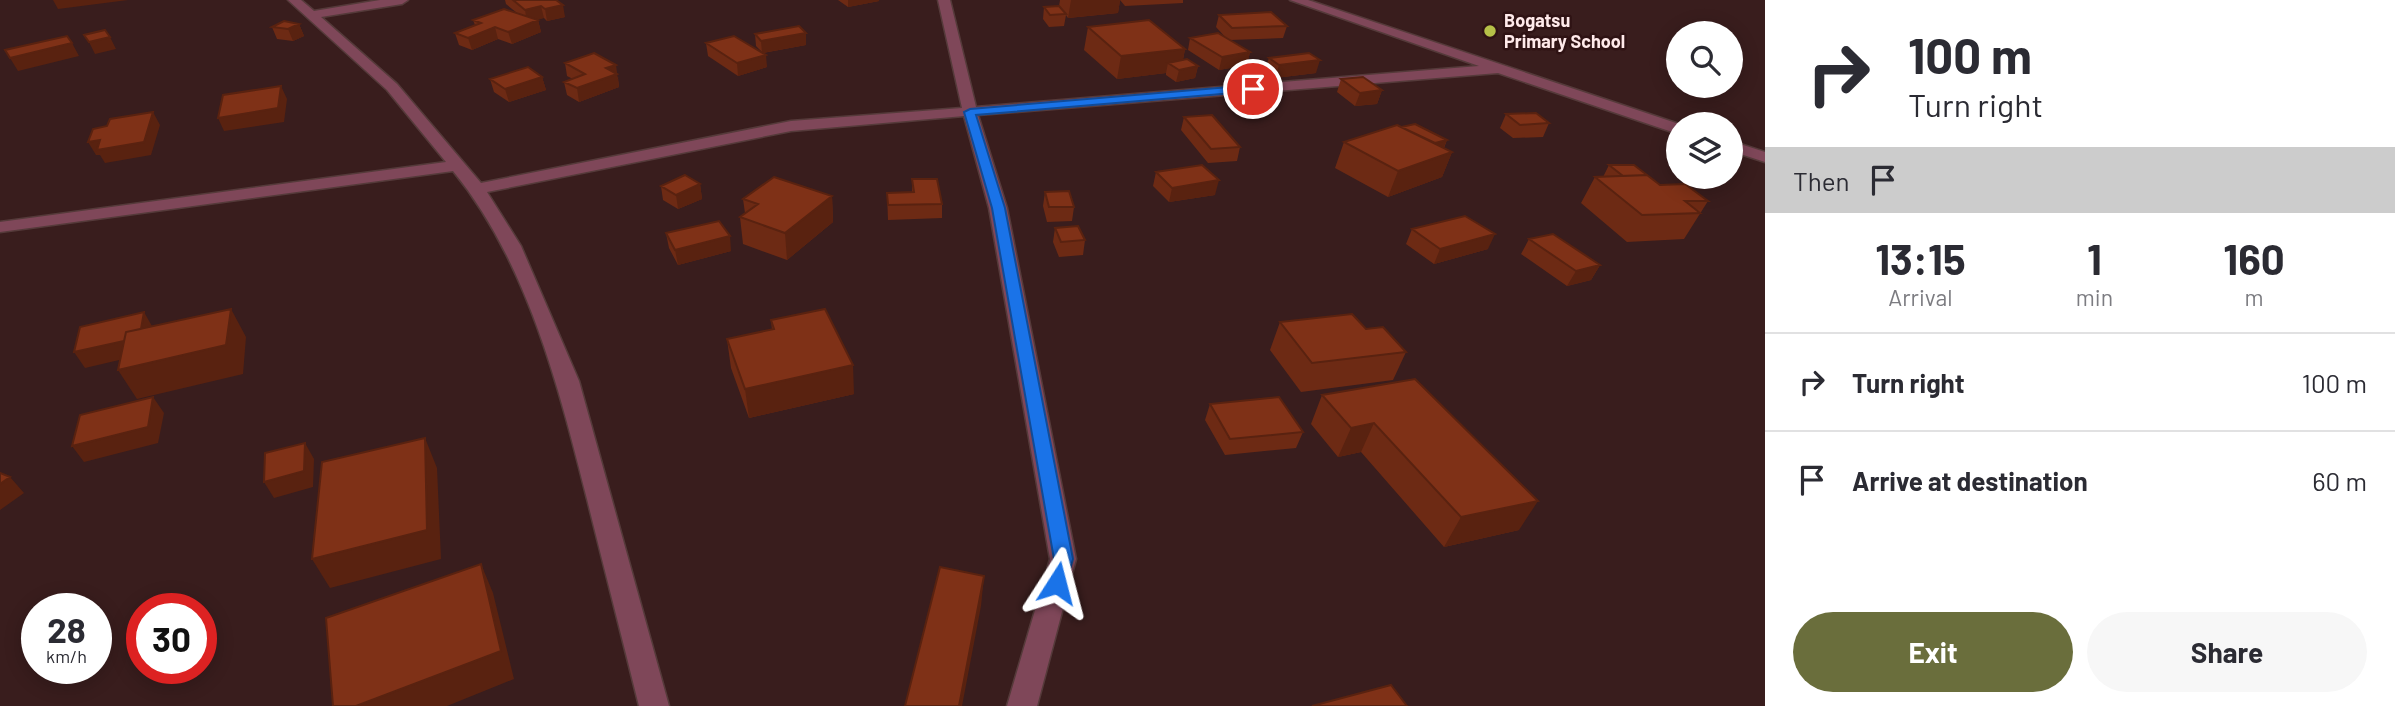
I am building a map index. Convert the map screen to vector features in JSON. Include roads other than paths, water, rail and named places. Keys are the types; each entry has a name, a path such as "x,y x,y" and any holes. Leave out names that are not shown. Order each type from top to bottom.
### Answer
{"street":[{"path":"294,0 391,87 459,165 512,246 568,382 654,706"},
{"path":"311,15 402,0"},
{"path":"944,0 970,112 998,208 1063,559 1023,706"},
{"path":"1296,0 1666,125"},
{"path":"477,189 791,125 1497,69"},
{"path":"1743,150 1765,157"},
{"path":"0,227 459,165"}],"place":[{"name":"Bogatsu Primary School","path":"1490,31"}]}
